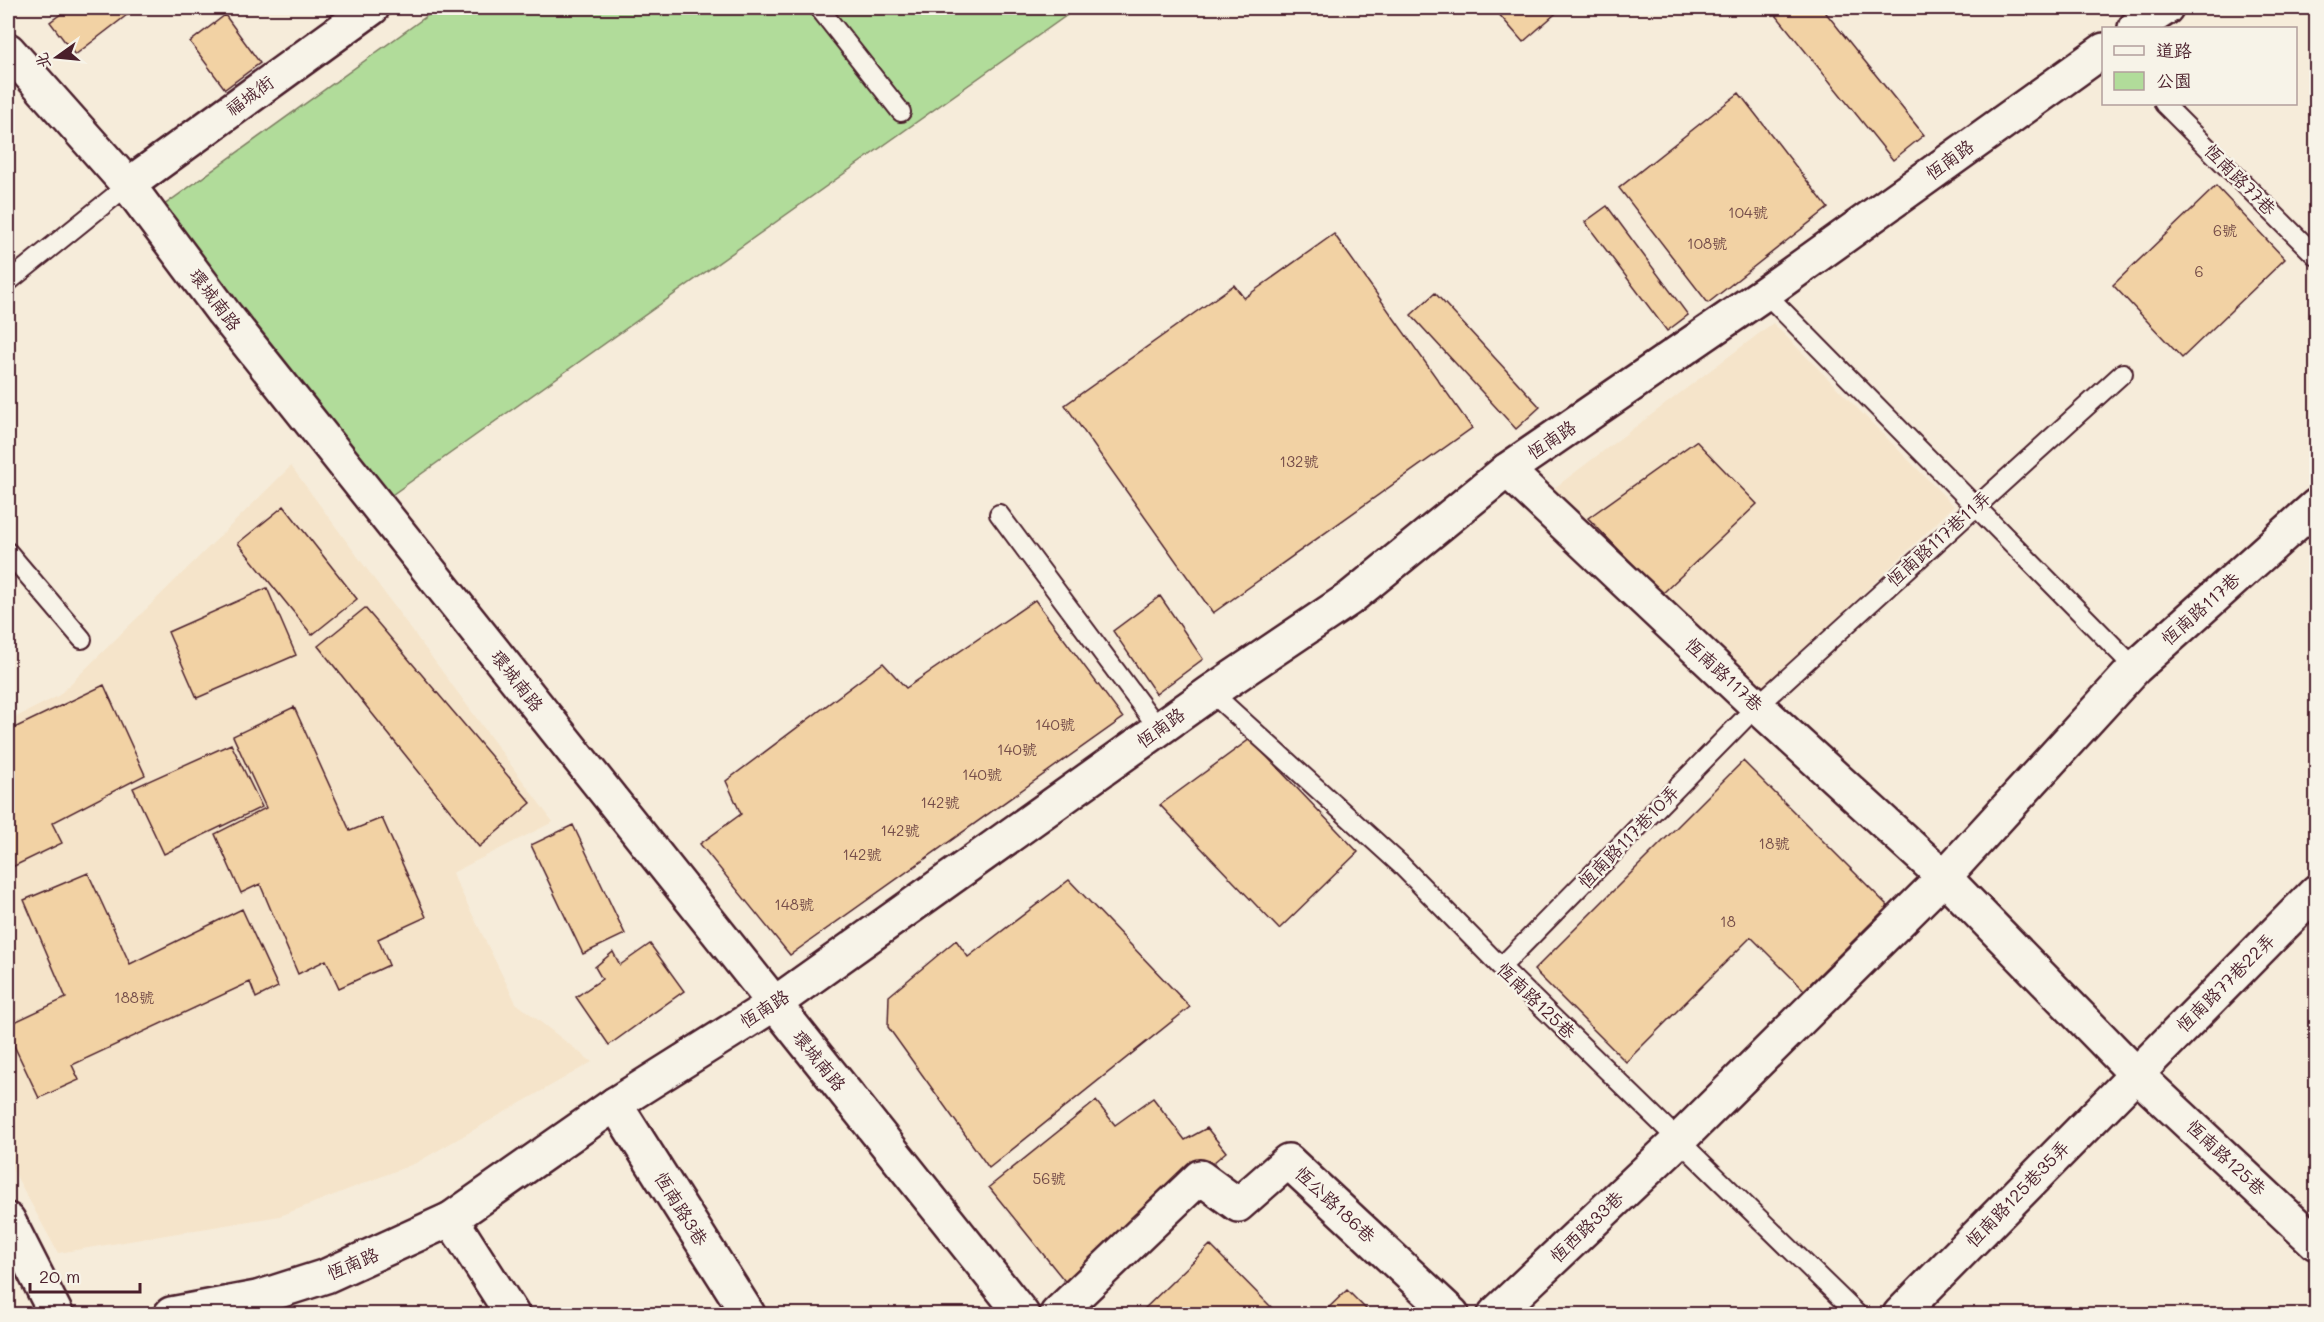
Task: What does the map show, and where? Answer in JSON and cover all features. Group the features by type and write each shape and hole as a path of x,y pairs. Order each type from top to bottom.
{"street":[{"name":"福城街","path":"128,185 372,8"},
{"path":"2137,27 2166,8"},
{"name":"環城南路","path":"8,50 128,185 223,312 1022,1314"},
{"name":"恆南路","path":"171,1314 262,1306 451,1219 615,1104 774,1004 1211,692 1349,599 1507,470 1765,293 2102,51"},
{"name":"恆南路117巷","path":"1507,470 1757,706 1944,877 2136,1074"},
{"name":"恆南路117巷","path":"1679,1140 1944,877 2135,668 2316,506"},
{"name":"恆南路77巷22弄","path":"2136,1074 2316,892"},
{"name":"恆南路125巷","path":"2136,1074 2316,1243"},
{"name":"恆南路125巷35弄","path":"1900,1314 2136,1074"},
{"name":"恆南路3巷","path":"615,1104 748,1314"},
{"name":"恆西路33巷","path":"1495,1314 1679,1140"},
{"name":"恆公路186巷","path":"1057,1314 1200,1178 1238,1205 1288,1161 1452,1314"},
{"path":"451,1219 512,1314"},
{"path":"8,1220 56,1314"}],"lane":[{"path":"819,8 901,112"},
{"name":"恆南路77巷","path":"2165,105 2316,256"},
{"path":"8,282 128,185"},
{"path":"1765,293 2135,668"},
{"name":"恆南路117巷11弄","path":"1757,706 2122,373"},
{"path":"999,514 1159,729"},
{"path":"8,552 82,639"},
{"name":"恆南路125巷","path":"1211,692 1400,864 1501,967 1857,1314"},
{"name":"恆南路117巷10弄","path":"1501,967 1757,706"}],"shaded area":[{"path":"1773,323 1954,506 1748,704 1553,489"},
{"path":"291,466 553,822 452,873 516,1003 592,1062 416,1163 280,1216 58,1253 8,1161 8,721 58,696"}],"green space":[{"path":"438,8 1077,8 379,504 156,211"}],"building":[{"path":"69,8 136,8 75,55 50,22"},
{"path":"1504,8 1562,8 1523,42 1498,13"},
{"path":"1786,8 1822,8 1924,135 1893,160 1776,15"},
{"path":"225,15 260,63 225,89 190,42"},
{"path":"1739,93 1828,208 1708,303 1619,188"},
{"path":"2216,186 2285,259 2182,358 2113,285"},
{"path":"1607,206 1688,315 1667,331 1585,222"},
{"path":"1334,234 1472,428 1213,613 1065,405 1234,285 1244,298"},
{"path":"1435,293 1540,407 1516,429 1411,315"},
{"path":"1696,441 1757,504 1662,594 1588,518"},
{"path":"284,506 357,599 312,635 238,543"},
{"path":"267,588 296,655 197,698 168,632"},
{"path":"1160,596 1203,659 1156,694 1113,631"},
{"path":"1035,600 1123,718 790,955 700,844 741,814 726,781 883,663 906,688"},
{"path":"365,608 531,803 479,847 318,646"},
{"path":"104,685 145,775 52,823 62,843 8,869 8,731"},
{"path":"294,707 350,831 382,818 426,917 378,939 389,965 339,988 326,960 298,974 260,884 241,893 215,834 266,808 233,736"},
{"path":"1250,739 1358,852 1279,929 1160,805"},
{"path":"231,744 262,807 164,854 133,788"},
{"path":"1743,761 1888,906 1804,990 1751,937 1626,1062 1534,970"},
{"path":"573,825 625,934 583,954 531,845"},
{"path":"88,873 130,964 242,909 278,987 256,998 250,982 72,1065 79,1080 39,1098 8,1033 8,1025 66,998 24,900"},
{"path":"1069,880 1190,1007 989,1168 888,1027 889,996 956,940 968,957"},
{"path":"650,944 684,991 609,1045 576,997 602,979 595,967 613,952 620,965"},
{"path":"1153,1098 1185,1140 1207,1128 1226,1152 1068,1285 989,1187 1096,1101 1115,1125"},
{"path":"1210,1245 1278,1314 1139,1314"},
{"path":"1347,1290 1371,1314 1322,1314"}]}
